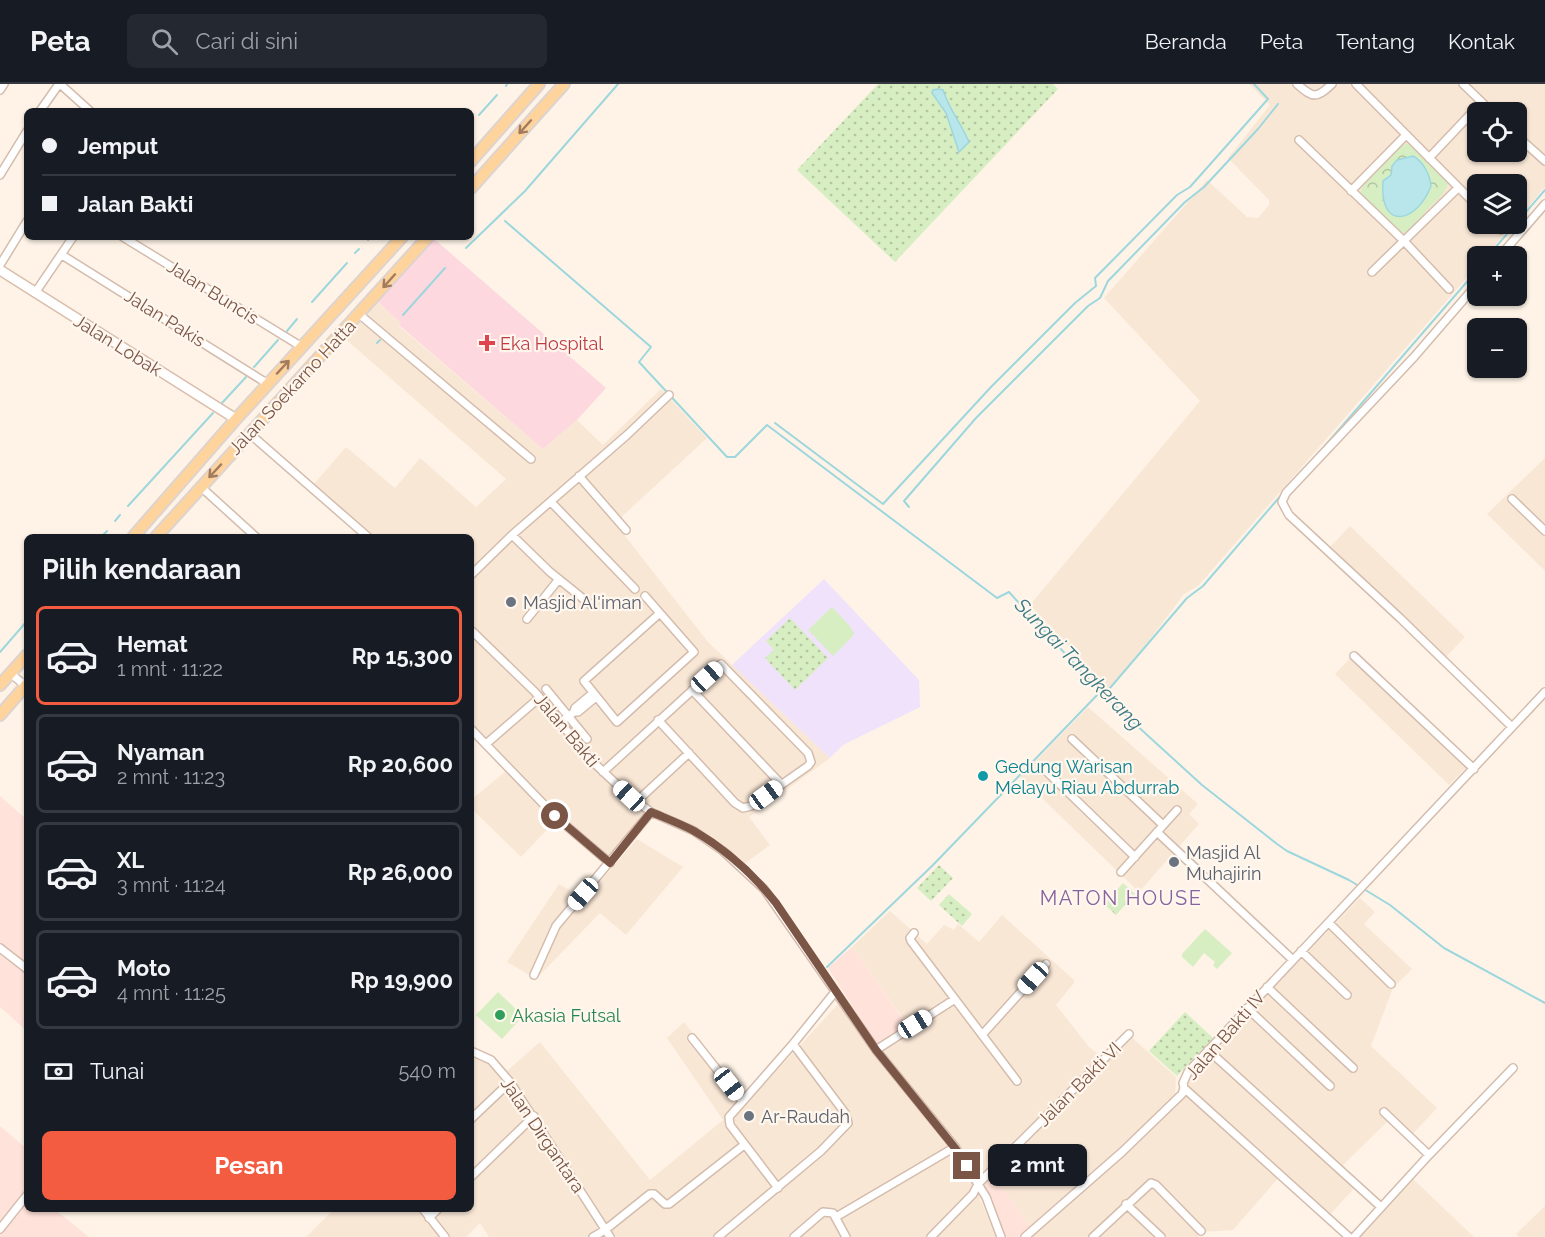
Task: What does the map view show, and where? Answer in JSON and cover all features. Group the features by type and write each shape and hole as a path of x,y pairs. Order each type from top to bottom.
{"main road":[{"path":"474,158 539,84"},
{"path":"474,185 564,84"},
{"path":"525,100 539,112"},
{"name":"Jalan Soekarno Hatta","path":"136,534 236,419 399,240"},
{"name":"Jalan Soekarno Hatta","path":"159,534 425,240"},
{"name":"Jalan Lobak","path":"0,270 236,419"},
{"path":"0,685 24,658"},
{"path":"0,715 24,688"}],"street":[{"path":"0,90 4,84"},
{"path":"42,108 60,84 87,108"},
{"path":"1297,84 1315,96 1323,93 1332,84"},
{"path":"1356,84 1467,197"},
{"path":"1463,84 1480,102"},
{"path":"1430,158 1467,118"},
{"path":"1351,191 1407,135"},
{"path":"0,175 24,136"},
{"path":"1299,140 1404,241 1449,289"},
{"path":"1527,145 1545,161"},
{"path":"1372,272 1458,188"},
{"path":"1509,246 1545,204"},
{"path":"0,265 24,226"},
{"path":"35,293 71,240"},
{"name":"Jalan Buncis","path":"128,240 302,347"},
{"name":"Jalan Pakis","path":"62,255 268,384"},
{"path":"1467,296 1414,357 1286,493 1282,502 1289,515 1401,618 1512,727"},
{"path":"359,314 531,459"},
{"path":"474,572 512,535 642,422 669,394"},
{"path":"250,434 365,534"},
{"path":"579,476 626,530"},
{"path":"201,487 253,534"},
{"path":"1512,499 1545,531"},
{"path":"551,502 635,589"},
{"path":"512,535 591,605"},
{"path":"527,619 559,579"},
{"path":"645,596 660,613 694,652 617,722 584,681 660,613"},
{"name":"Jalan Bakti","path":"474,633 539,698 603,772 636,802 651,812 694,831 740,865 764,889 876,1050 955,1148 986,1197 1001,1237"},
{"path":"1354,656 1474,769 1545,692"},
{"path":"603,772 658,720 722,664 811,758 808,766 751,806 742,808 658,720"},
{"path":"10,673 24,684"},
{"path":"546,689 571,714 587,739"},
{"path":"692,690 781,784"},
{"path":"561,722 575,708 595,695"},
{"path":"486,744 539,698"},
{"path":"474,732 555,816 610,863"},
{"path":"1072,739 1163,825"},
{"path":"636,802 689,753"},
{"path":"1044,769 1135,857"},
{"name":"Jalan Bakti IV","path":"1025,1237 1122,1152 1182,1094 1185,1075 1474,769"},
{"path":"1121,872 1177,810"},
{"path":"534,975 555,926 651,812"},
{"path":"1157,832 1293,960"},
{"path":"1329,923 1392,984"},
{"path":"914,933 910,938 911,941 1017,1081"},
{"path":"0,948 24,967"},
{"path":"1301,951 1347,995"},
{"path":"982,1035 1046,963"},
{"path":"1267,987 1353,1068"},
{"path":"778,1188 730,1125 729,1114 793,1044 835,992"},
{"path":"876,1050 955,999"},
{"path":"1247,1008 1330,1086"},
{"name":"Jalan Bakti VI","path":"931,1237 973,1194 978,1184 1129,1034"},
{"path":"692,1038 742,1101"},
{"path":"718,1237 821,1151 846,1126 848,1121 845,1113 793,1044"},
{"path":"1208,1050 1381,1207"},
{"name":"Jalan Dirgantara","path":"474,1052 491,1060 510,1082 610,1237"},
{"path":"1354,1237 1513,1068"},
{"path":"474,1116 510,1082"},
{"path":"1184,1088 1349,1237"},
{"path":"1384,1112 1429,1155"},
{"path":"474,1174 534,1116"},
{"path":"592,1237 605,1230 648,1195 654,1194 664,1204 669,1204 744,1145"},
{"path":"836,1217 955,1148"},
{"path":"1093,1237 1126,1204 1152,1183 1201,1231"},
{"path":"0,1228 24,1199"},
{"path":"1126,1204 1161,1237"},
{"path":"795,1237 823,1212 831,1211 846,1237"},
{"path":"425,1212 445,1237"},
{"path":"429,1218 435,1212"}],"shaded area":[{"path":"1249,84 1545,84 1545,187 1527,208 1527,174 1467,174 1467,234 1505,234 1494,246 1467,246 1467,277 1198,586 1184,594 1108,689 1030,605 1200,401 1104,298 1207,180 1247,217 1258,218 1269,205 1269,200 1228,158 1270,105"},
{"name":"Eka Hospital","path":"431,240 435,240 606,388 577,420 543,449 399,325 401,323 376,300"},
{"path":"376,300 401,323 399,326 543,449 577,420 603,445 661,389 707,438 615,523 708,642 830,758 749,817 770,845 744,864 705,833 636,798 606,772 535,686 474,629 474,534 369,534 313,485 346,447 395,488 420,458 476,507 506,479 342,336"},
{"path":"1545,458 1545,571 1487,514"},
{"path":"1350,526 1465,637 1445,658 1330,547"},
{"path":"824,579 919,680 920,707 843,745 830,758 732,665"},
{"path":"474,638 532,695 613,788 649,815 607,857 559,817 521,857 474,811 474,798 511,767 474,729"},
{"path":"1354,654 1469,765 1449,785 1335,674"},
{"path":"1088,707 1198,804 1189,814 1199,824 1139,892 1020,777"},
{"path":"0,796 24,817 24,1028 0,1007"},
{"path":"637,839 683,867 626,935 600,913 536,979 507,962 559,884 585,899"},
{"path":"1360,898 1375,912 1364,924 1412,969 1393,988 1371,1046 1437,1108 1409,1138 1389,1120 1340,1168 1358,1184 1326,1219 1280,1176 1233,1230 1203,1232 1198,1237 1028,1237 1077,1196 1185,1093 1189,1075"},
{"path":"890,911 927,944 944,925 954,930 958,924 979,942 1002,915 1074,980 1056,1005 1089,1047 1101,1056 980,1177 956,1142 877,1045 907,1024 852,947"},
{"path":"852,947 907,1025 877,1045 828,968"},
{"path":"838,1004 890,1073 955,1151 973,1182 996,1237 489,1237 480,1223 466,1237 306,1237 331,1212 474,1212 474,1055 490,1061 501,1076 540,1042 650,1180 723,1120 667,1038 684,1022 747,1103"},
{"path":"1130,1036 1176,1077 1175,1098 1031,1228 993,1175"},
{"path":"0,1126 24,1146 24,1212 58,1212 89,1237 0,1237"},
{"path":"993,1175 1031,1228 1019,1237 1005,1237 982,1185"},
{"path":"1412,1178 1474,1237 1357,1237"},
{"path":"1545,1206 1545,1237 1519,1237 1516,1234"}],"green space":[{"path":"878,84 1053,84 1058,89 895,262 797,170"},
{"path":"1408,143 1448,183 1440,197 1412,230 1406,233 1395,228 1382,216 1364,196 1361,189 1389,157"},
{"path":"832,607 854,633 833,656 808,630"},
{"path":"790,618 828,658 795,690 765,658 774,650 766,641"},
{"path":"939,865 953,878 931,901 917,888"},
{"path":"1123,883 1135,894 1116,915 1104,904"},
{"path":"949,894 972,914 962,926 939,905"},
{"path":"1205,929 1232,953 1217,969 1213,965 1215,962 1204,953 1193,967 1182,957 1182,954"},
{"name":"Akasia Futsal","path":"498,992 523,1016 502,1039 476,1015"},
{"path":"1185,1012 1213,1038 1177,1076 1149,1051"}],"water":[{"path":"933,90 943,90 969,142 959,152 946,113 932,93"},
{"path":"1413,156 1425,169 1431,186 1417,208 1409,214 1393,215 1387,208 1383,197 1383,181 1391,175 1392,166 1397,160"}],"waterway":[{"path":"466,248 525,191 618,84"},
{"path":"775,423 883,504 991,387 1075,303 1096,286 1095,278 1177,195 1190,187 1268,99 1254,84"},
{"path":"479,115 497,95"},
{"path":"909,507 904,501 976,418 1088,306 1100,298 1108,281 1185,202 1204,187 1278,104"},
{"path":"1497,246 1545,190"},
{"name":"Sungai Tangkerang","path":"505,221 651,347 639,362 727,457 735,457 767,425 997,598 1009,592 1100,692 1202,785 1277,844 1349,880 1390,905 1444,948 1545,1003"},
{"path":"355,253 359,249"},
{"path":"312,302 347,263"},
{"path":"403,315 445,268"},
{"path":"1311,462 1467,282"},
{"path":"287,331 297,319"},
{"path":"254,367 278,340"},
{"path":"377,343 380,340"},
{"path":"222,403 246,377"},
{"path":"128,506 213,413"},
{"path":"1104,695 1187,598 1203,586 1283,493"},
{"path":"115,521 120,515"},
{"path":"104,534 107,531"},
{"path":"0,652 24,624"},
{"path":"827,967 933,865 1100,692"}],"place":[{"name":"Eka Hospital","path":"487,343"},
{"name":"Masjid Al'iman","path":"511,602"},
{"name":"Gedung Warisan Melayu Riau Abdurrab","path":"983,776"},
{"name":"Masjid Al Muhajirin","path":"1174,862"},
{"name":"Akasia Futsal","path":"500,1015"},
{"name":"Ar-Raudah","path":"749,1116"}],"district":[{"name":"MATON HOUSE","path":"1121,898"}],"route":[{"path":"555,816 610,863 651,812 694,831 740,865 776,903 876,1050 967,1166"}]}
